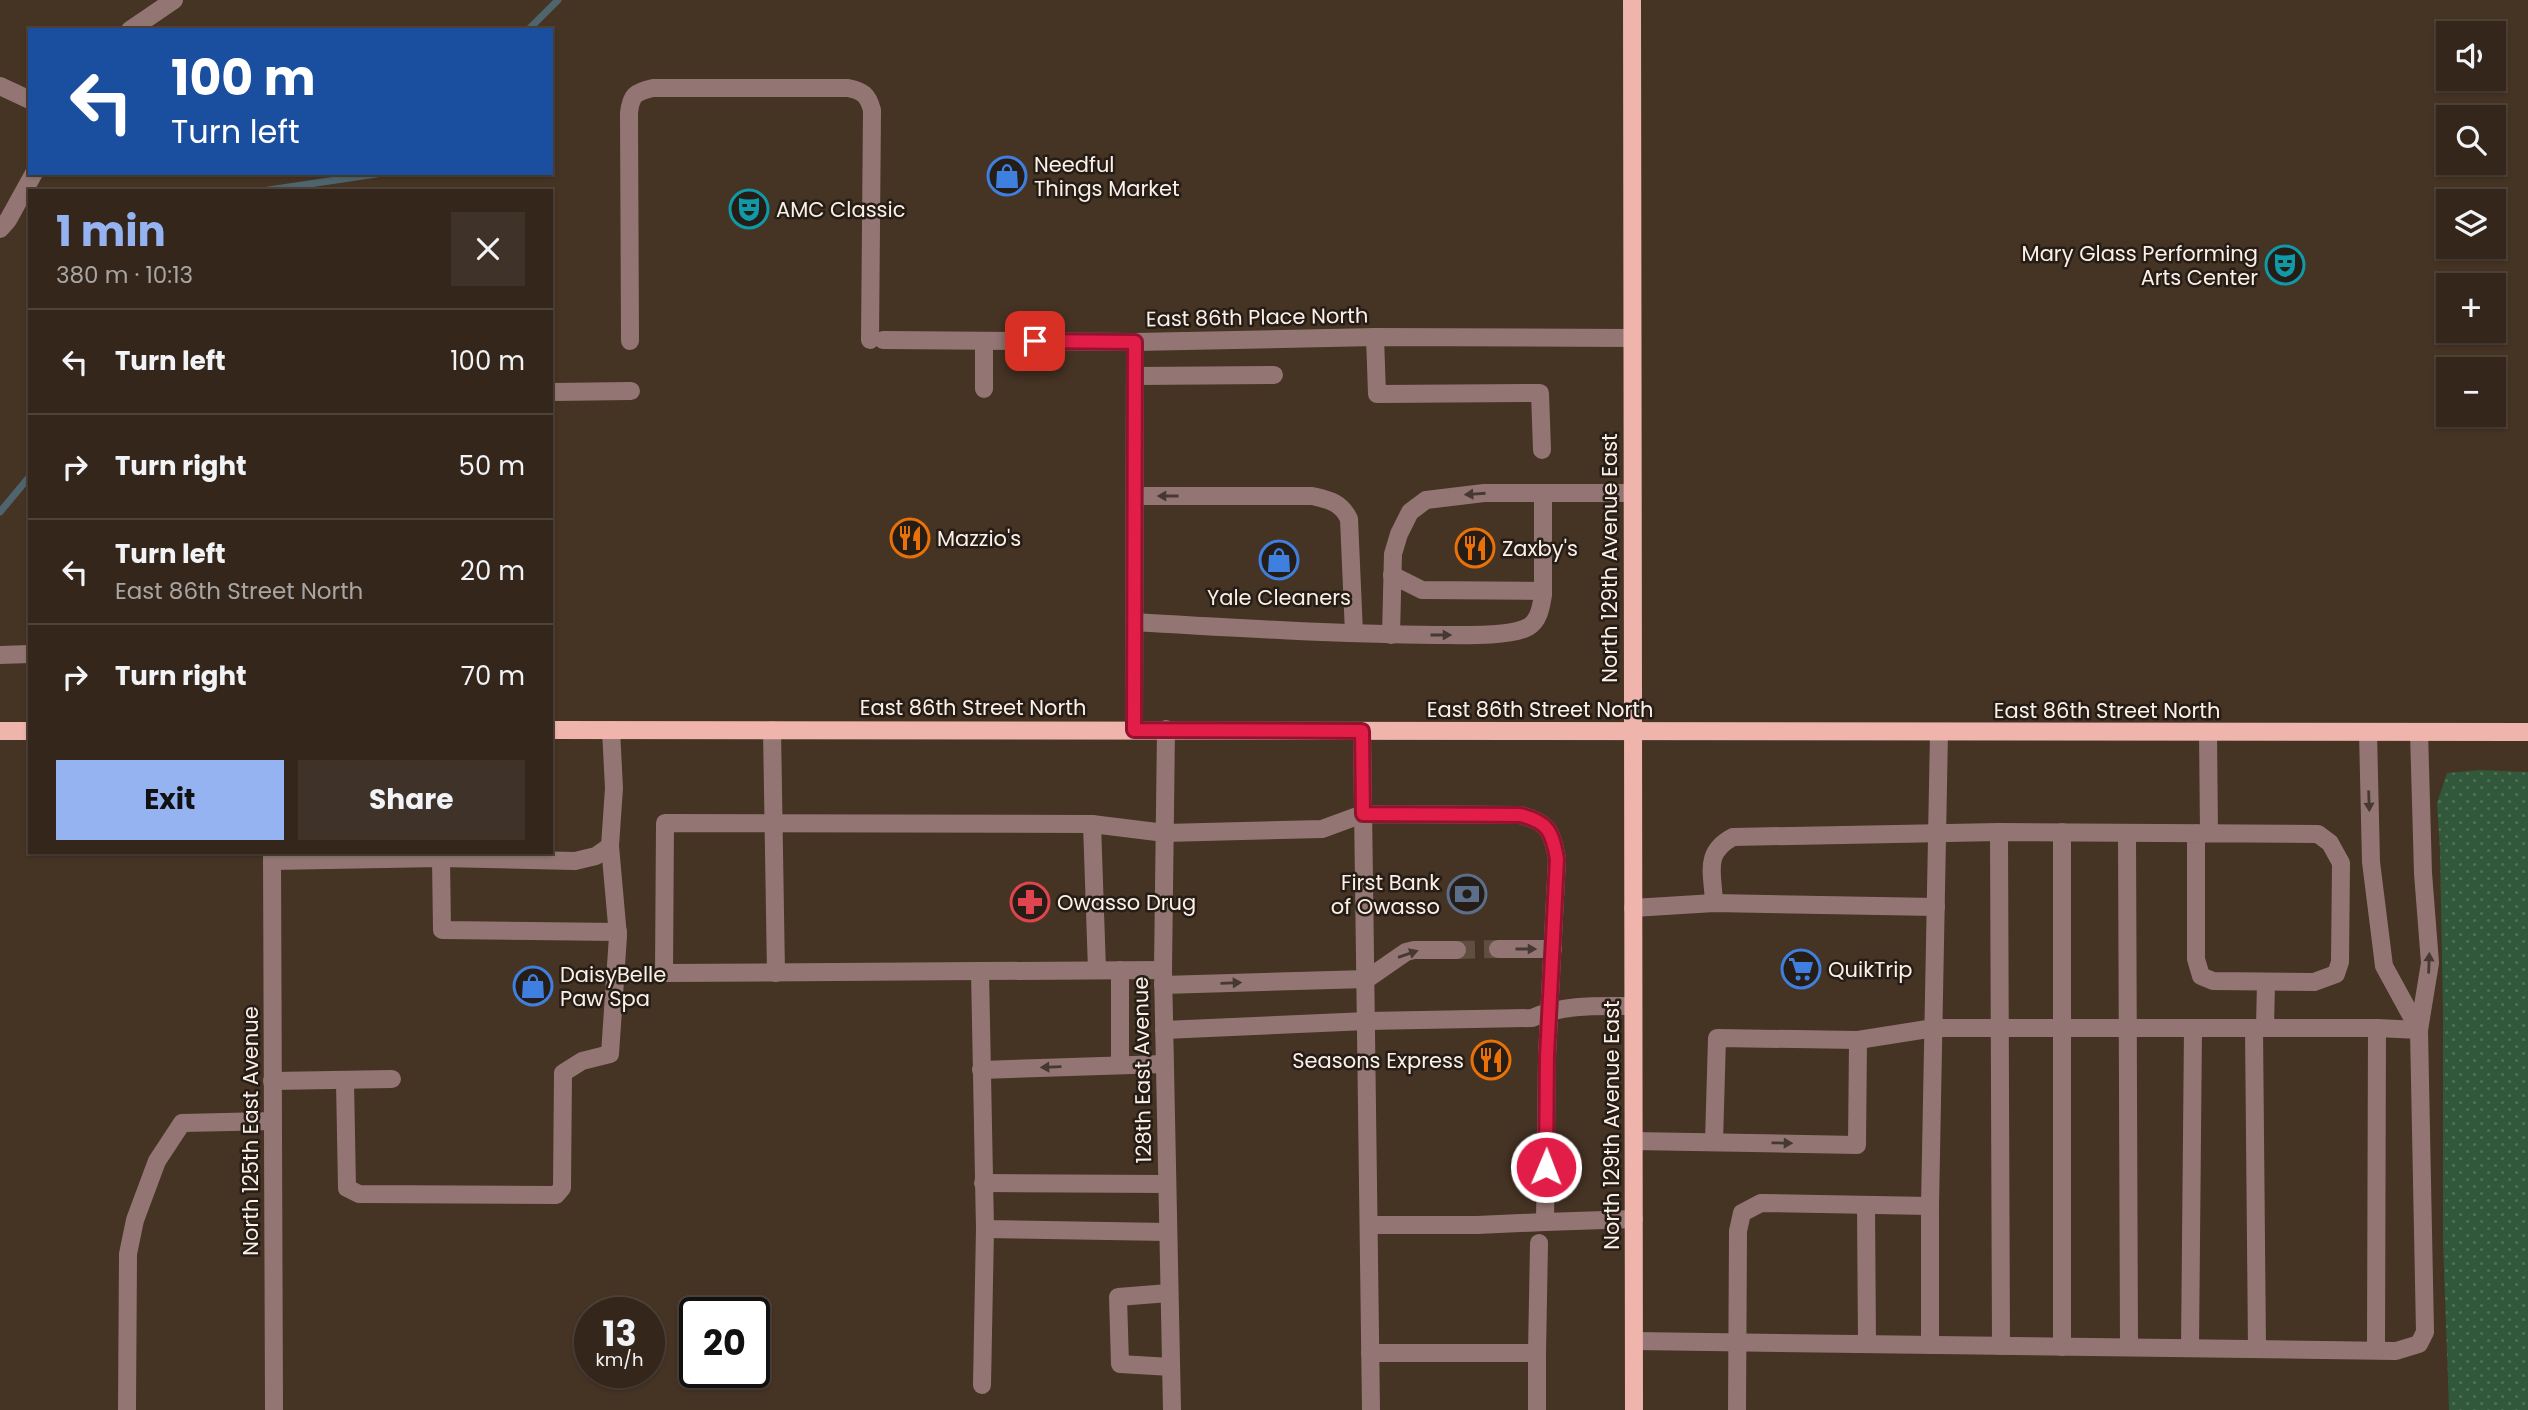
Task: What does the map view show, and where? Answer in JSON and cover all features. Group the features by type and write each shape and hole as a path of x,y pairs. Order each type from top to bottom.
{"main road":[{"name":"North 129th Avenue East","path":"1632,0 1634,1410"},
{"name":"East 86th Street North","path":"553,730 2528,733"},
{"path":"0,731 28,731"}],"street":[{"path":"133,28 174,0"},
{"path":"0,86 28,99"},
{"name":"East 86th Place North","path":"630,341 631,99 637,92 653,88 820,88 859,90 868,97 872,110 877,340 1135,342 1375,337 1632,338"},
{"path":"0,229 8,220 33,175"},
{"path":"1375,337 1377,394 1540,393 1542,450"},
{"path":"984,341 984,388"},
{"path":"1134,730 1135,342"},
{"path":"1135,376 1274,375"},
{"path":"553,391 631,391"},
{"path":"1382,635 1393,554 1399,534 1410,512 1426,500 1484,493 1632,493"},
{"path":"1135,622 1382,635 1516,632 1529,627 1540,609 1543,591 1543,494"},
{"path":"1135,496 1312,496 1330,500 1344,509 1349,519 1354,633"},
{"path":"1392,575 1422,590 1543,591"},
{"path":"0,654 28,654"},
{"name":"128th East Avenue","path":"1166,729 1163,978 1172,1410"},
{"path":"345,1081 347,1188 359,1194 556,1195 562,1188 563,1073 582,1061 610,1054 618,932 610,846 614,788 611,730"},
{"path":"772,730 776,973"},
{"path":"1362,731 1371,1410"},
{"path":"1930,1345 1930,1206 1940,733"},
{"path":"1714,903 1712,855 1719,844 1733,837 1999,832 2127,832 2202,833 2318,834 2330,842 2341,863 2340,962 2336,974 2314,982 2213,981 2201,976 2196,959 2202,833 2208,733"},
{"path":"2368,733 2371,862 2384,966 2418,1030"},
{"path":"1634,1341 2396,1351 2419,1344 2426,1332 2418,1030 2430,963 2423,873 2419,733"},
{"path":"1457,950 1406,952 1367,979 1163,978 1119,970 664,973 665,822 1092,824 1165,832 1322,829 1363,814 1520,815 1538,819 1548,828 1557,859 1547,1056 1545,1222"},
{"path":"1092,824 1097,970"},
{"path":"1999,832 2001,1346"},
{"path":"2062,832 2063,1347"},
{"path":"2127,832 2129,1347"},
{"path":"272,857 575,861 596,856 610,846"},
{"name":"North 125th East Avenue","path":"272,857 274,1410"},
{"path":"441,858 442,930 618,932"},
{"path":"1633,908 1714,903 1936,907"},
{"path":"1498,950 1553,950"},
{"path":"1119,970 1119,1065"},
{"path":"980,971 985,1229 982,1385"},
{"path":"2257,1349 2260,1028 2266,982"},
{"path":"1164,1030 1367,1021 1532,1018 1550,1010 1633,1006"},
{"path":"1714,1142 1717,1038 1858,1040 1934,1028 2418,1030"},
{"path":"2190,1348 2193,1028"},
{"path":"2376,1350 2377,1028"},
{"path":"1634,1141 1857,1144 1858,1040"},
{"path":"981,1070 1164,1064"},
{"path":"272,1081 392,1079"},
{"path":"127,1410 128,1254 135,1220 157,1161 182,1123 273,1121"},
{"path":"983,1183 1167,1184"},
{"path":"1737,1410 1738,1231 1742,1213 1761,1203 1930,1206"},
{"path":"1866,1205 1867,1344"},
{"path":"1369,1225 1476,1225 1634,1219"},
{"path":"985,1229 1168,1232"},
{"path":"1537,1410 1538,1243"},
{"path":"1169,1293 1118,1297 1120,1364 1171,1367"},
{"path":"1370,1353 1537,1353"}],"green space":[{"path":"2480,770 2528,772 2528,1410 2449,1410 2443,1242 2443,1013 2437,803 2447,773"}],"waterway":[{"path":"530,28 558,0"},
{"path":"275,189 370,175"},
{"path":"0,512 28,478"}],"tunnel":[{"path":"1457,950 1498,949"}],"place":[{"name":"Needful Things Market","path":"1007,176"},
{"name":"AMC Classic","path":"749,209"},
{"name":"Mary Glass Performing Arts Center","path":"2285,265"},
{"name":"Mazzio's","path":"910,538"},
{"name":"Zaxby's","path":"1475,548"},
{"name":"Yale Cleaners","path":"1279,560"},
{"name":"First Bank of Owasso","path":"1467,894"},
{"name":"Owasso Drug","path":"1030,902"},
{"name":"QuikTrip","path":"1801,969"},
{"name":"DaisyBelle Paw Spa","path":"533,986"},
{"name":"Seasons Express","path":"1491,1060"}],"route":[{"path":"1035,341 1135,342 1134,730 1362,731 1363,814 1520,815 1538,819 1548,828 1557,859 1547,1056 1546,1167"}]}
